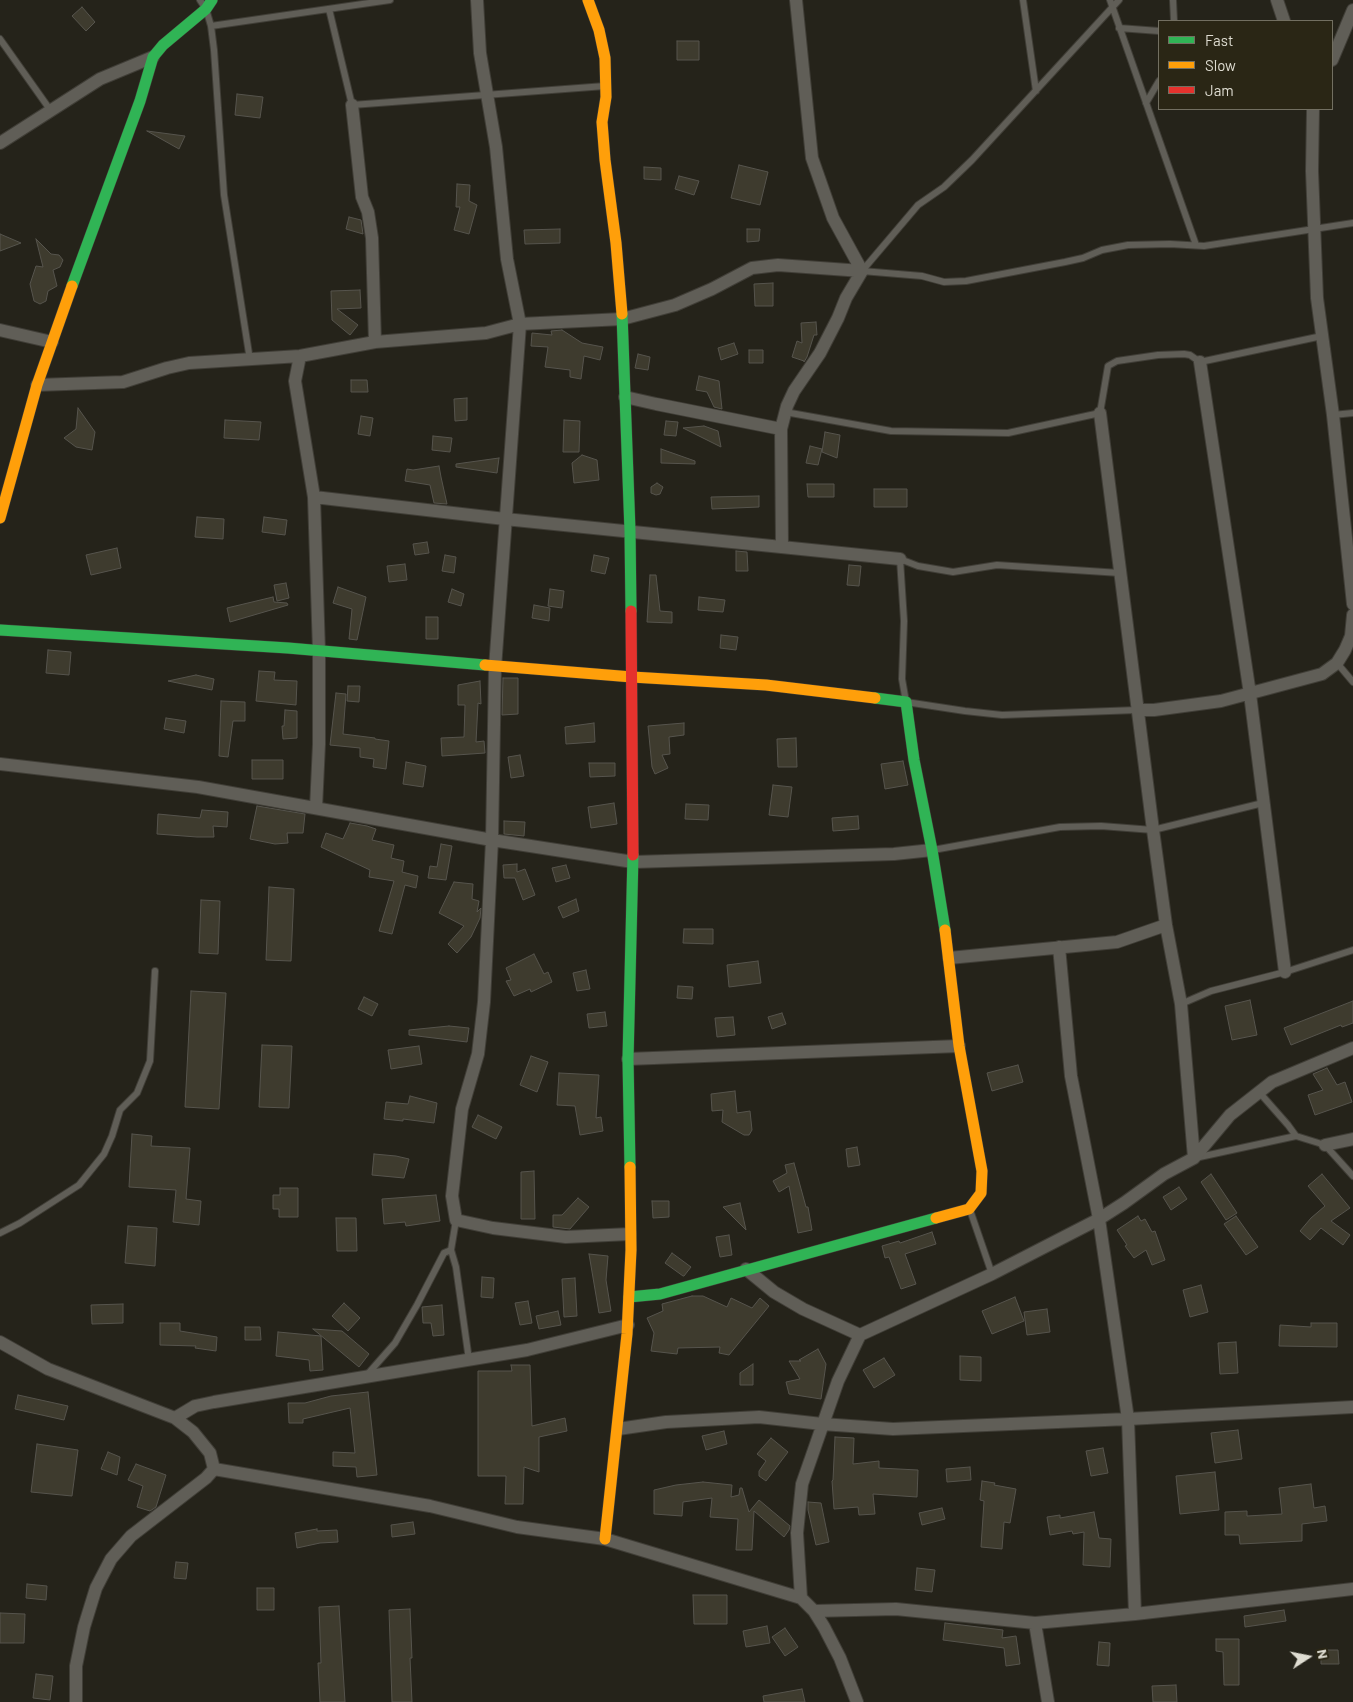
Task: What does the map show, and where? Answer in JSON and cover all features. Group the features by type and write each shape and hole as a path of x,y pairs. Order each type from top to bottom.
{"street":[{"path":"478,0 480,53 500,173 506,259 520,324 495,666 492,840 484,1002 478,1054 462,1109 452,1196 456,1220 493,1228 566,1237 630,1234"},
{"path":"588,0 599,30 605,58 606,97 602,122 616,243 622,319 630,531 632,678 633,862 628,1059 629,1297 618,1429 605,1539"},
{"path":"796,0 812,158 833,218 862,271"},
{"path":"1277,0 1284,20"},
{"path":"0,143 100,79 153,57 206,3"},
{"path":"1333,58 1353,10"},
{"path":"0,518 37,385 140,101 153,57"},
{"path":"352,105 362,197 368,212 372,238 375,342"},
{"path":"1313,110 1312,171 1317,298 1334,415 1353,604"},
{"path":"37,385 123,382 189,363 300,356 375,342 486,333 520,324 622,319 675,305 752,268 778,265 862,271"},
{"path":"782,547 781,429 785,412 794,391 812,367 838,318 846,298 862,271"},
{"path":"0,330 52,342"},
{"path":"300,356 295,381 314,497 319,651 319,744 316,808"},
{"path":"1200,362 1250,694 1285,972"},
{"path":"626,396 656,404 781,429"},
{"path":"1100,413 1166,925 1181,1004 1194,1158"},
{"path":"314,497 506,519 900,559"},
{"path":"1137,710 1154,710 1221,701 1322,674 1337,664 1351,636 1353,615"},
{"path":"0,630 319,651 632,678 766,685 906,702 914,760 932,850 949,958 959,1046 982,1171 981,1193 969,1209 660,1294 629,1297"},
{"path":"0,764 198,786 492,840 633,862 894,854 932,850"},
{"path":"949,958 1116,942 1166,925"},
{"path":"1059,947 1070,1076 1099,1219 1128,1419 1135,1614"},
{"path":"628,1059 959,1046"},
{"path":"801,1598 797,1533 802,1484 838,1381 860,1335 992,1274 1099,1219 1164,1174 1194,1158 1230,1115 1272,1082 1353,1048"},
{"path":"1325,1145 1353,1139"},
{"path":"746,1270 774,1292 803,1309 860,1335"},
{"path":"175,1418 195,1406 214,1402 527,1350 628,1325"},
{"path":"0,1342 48,1369 175,1418 192,1432 210,1453 214,1469"},
{"path":"618,1429 666,1422 759,1417 894,1429 1353,1407"},
{"path":"214,1469 430,1506 517,1527 605,1539 801,1598 824,1627 840,1658 857,1702"},
{"path":"76,1702 76,1666 84,1627 96,1588 111,1559 131,1536 206,1478 214,1469"},
{"path":"814,1612 896,1609 1035,1623 1353,1590"},
{"path":"1035,1623 1048,1702"}],"lane":[{"path":"211,26 390,0"},
{"path":"1023,0 1036,91"},
{"path":"1110,0 1196,245"},
{"path":"862,271 918,205 944,187 972,160 1119,0"},
{"path":"1173,0 1174,20"},
{"path":"206,3 211,26 224,195 250,360"},
{"path":"329,9 352,105 606,86"},
{"path":"1119,28 1158,31"},
{"path":"0,39 51,111"},
{"path":"1146,103 1158,83"},
{"path":"862,271 922,276 944,282 966,281 1065,262 1083,258 1102,250 1128,245 1204,246 1353,223"},
{"path":"785,412 891,431 1008,433 1100,413 1108,366 1117,361 1158,355 1184,354 1190,355 1200,362 1322,336"},
{"path":"1334,415 1353,413"},
{"path":"1120,573 997,565 953,572 918,566 900,559 904,621 902,679 906,702 1002,716 1137,710"},
{"path":"1337,664 1353,682"},
{"path":"932,850 1060,827 1102,826 1153,830 1263,803"},
{"path":"1181,1004 1211,991 1285,972 1353,950"},
{"path":"0,1233 20,1223 79,1185 104,1154 120,1110 137,1093 150,1061 155,971"},
{"path":"1259,1092 1296,1136"},
{"path":"1194,1158 1296,1136 1325,1145 1353,1176"},
{"path":"969,1209 992,1274"},
{"path":"456,1220 451,1250 456,1267 470,1360"},
{"path":"365,1377 394,1343 417,1306 444,1253 451,1250"}],"building":[{"path":"82,7 95,22 86,31 72,16"},
{"path":"677,41 699,41 699,60 677,60"},
{"path":"237,94 263,97 260,118 235,115"},
{"path":"147,131 185,136 179,149"},
{"path":"739,165 768,172 760,205 731,198"},
{"path":"644,167 661,168 661,180 644,179"},
{"path":"679,176 699,181 694,195 675,189"},
{"path":"457,184 470,185 469,201 477,205 469,234 454,230 460,207 456,207"},
{"path":"349,217 361,220 363,234 346,229"},
{"path":"560,229 560,243 525,244 524,230"},
{"path":"747,229 760,229 759,241 747,242"},
{"path":"0,234 21,243 0,251"},
{"path":"36,239 51,254 59,255 63,260 60,267 53,270 57,286 48,291 46,301 40,304 34,301 30,284 36,266 43,267"},
{"path":"773,283 773,306 755,306 754,284"},
{"path":"360,290 361,308 337,309 358,325 350,335 332,320 331,291"},
{"path":"816,322 817,335 814,335 804,362 792,357 797,341 802,343 801,323"},
{"path":"562,330 582,343 603,347 600,360 584,356 581,379 570,377 570,370 545,367 548,347 531,346 532,333 552,335 551,331"},
{"path":"734,343 738,354 721,360 718,348"},
{"path":"749,350 763,350 763,363 749,363"},
{"path":"638,354 650,357 648,370 635,368"},
{"path":"699,376 719,381 722,409 714,407 707,392 696,390"},
{"path":"351,380 367,380 368,392 351,392"},
{"path":"467,398 467,420 455,421 454,399"},
{"path":"78,408 95,432 92,450 76,447 64,438 76,429"},
{"path":"361,416 373,418 370,436 358,434"},
{"path":"225,420 261,422 259,440 224,438"},
{"path":"564,420 580,421 579,452 563,452"},
{"path":"666,421 678,422 676,436 664,435"},
{"path":"704,426 718,431 721,447 683,428"},
{"path":"825,432 840,435 837,458 822,452"},
{"path":"433,436 452,438 450,452 432,450"},
{"path":"810,446 822,449 818,465 806,463"},
{"path":"661,449 695,461 695,464 661,463"},
{"path":"582,455 597,460 599,480 574,483 572,463"},
{"path":"499,458 497,473 456,467 456,464"},
{"path":"439,466 447,504 434,503 430,485 405,481 407,469 413,470"},
{"path":"657,483 663,487 660,494 656,495 651,493 651,487"},
{"path":"807,484 834,484 834,497 808,497"},
{"path":"874,489 907,489 907,507 874,507"},
{"path":"759,496 759,507 712,509 711,497"},
{"path":"197,517 224,519 223,539 195,537"},
{"path":"264,517 287,520 285,535 262,532"},
{"path":"427,542 429,553 415,555 413,544"},
{"path":"117,548 121,568 91,575 86,555"},
{"path":"736,551 747,552 748,571 736,571"},
{"path":"445,555 456,557 454,573 442,571"},
{"path":"594,555 609,558 605,574 591,571"},
{"path":"405,564 407,580 389,582 387,566"},
{"path":"849,565 861,566 859,586 847,585"},
{"path":"650,575 656,575 660,611 672,612 672,623 647,622"},
{"path":"286,583 289,598 277,601 274,585"},
{"path":"338,587 366,597 357,640 349,639 352,609 333,603"},
{"path":"452,589 464,594 461,606 448,602"},
{"path":"550,589 564,591 562,608 548,606"},
{"path":"273,597 274,602 287,603 288,605 230,622 227,608"},
{"path":"699,597 725,600 723,612 698,610"},
{"path":"534,605 550,608 549,621 532,618"},
{"path":"426,617 438,617 438,639 426,639"},
{"path":"721,635 738,637 736,650 720,648"},
{"path":"48,650 71,652 69,675 46,673"},
{"path":"259,671 275,672 274,680 297,681 296,705 256,701"},
{"path":"196,675 214,679 212,690 168,681"},
{"path":"503,678 518,678 518,714 502,715"},
{"path":"480,681 481,704 478,703 476,742 484,741 485,753 442,756 441,738 464,737 465,705 458,705 458,685"},
{"path":"348,686 360,686 359,702 347,701"},
{"path":"336,693 346,694 343,734 389,741 386,769 373,767 374,759 360,757 360,748 330,745"},
{"path":"221,701 245,702 245,721 233,721 228,757 219,756"},
{"path":"285,710 297,711 297,738 283,739 282,726 284,726"},
{"path":"166,718 186,721 184,733 164,729"},
{"path":"594,723 595,742 566,744 565,727"},
{"path":"684,723 684,735 669,737 670,754 662,755 668,768 655,774 652,767 648,726"},
{"path":"796,738 797,767 778,767 777,739"},
{"path":"520,755 524,776 511,778 508,757"},
{"path":"252,760 283,760 283,779 252,779"},
{"path":"903,761 908,785 885,789 881,764"},
{"path":"406,762 426,766 423,787 403,784"},
{"path":"589,763 615,763 615,776 590,777"},
{"path":"773,785 792,787 788,817 769,815"},
{"path":"614,803 617,824 591,828 588,807"},
{"path":"686,804 709,805 708,820 685,819"},
{"path":"257,806 305,814 303,833 287,833 288,843 275,844 250,839"},
{"path":"202,810 228,812 227,827 213,826 214,837 157,834 158,814 200,818"},
{"path":"858,816 859,829 833,831 832,818"},
{"path":"504,821 525,822 524,836 504,834"},
{"path":"350,823 376,829 372,840 394,845 391,858 404,861 402,872 418,876 416,888 405,885 392,934 379,931 394,881 369,877 370,870 321,847 326,833 343,839"},
{"path":"441,844 452,846 446,880 428,878 430,866 437,867"},
{"path":"517,864 517,872 525,869 535,895 523,900 515,878 504,878 503,865"},
{"path":"566,865 570,878 556,882 552,868"},
{"path":"454,882 473,884 472,899 479,901 477,912 481,908 480,918 471,937 457,953 448,944 464,926 439,913"},
{"path":"269,887 294,889 291,961 266,960"},
{"path":"576,899 579,911 563,918 558,907"},
{"path":"201,900 220,901 218,954 199,953"},
{"path":"684,929 713,929 713,944 683,943"},
{"path":"534,954 544,974 548,972 552,982 531,992 530,989 514,996 506,981 511,980 506,968"},
{"path":"758,961 761,983 729,987 727,965"},
{"path":"586,970 590,989 577,991 573,973"},
{"path":"678,986 693,987 692,999 677,998"},
{"path":"191,991 226,993 219,1109 185,1107"},
{"path":"364,997 378,1004 372,1016 358,1009"},
{"path":"1250,1000 1257,1035 1232,1040 1225,1006"},
{"path":"1353,1001 1353,1023 1342,1027 1341,1025 1291,1045 1284,1028"},
{"path":"605,1012 607,1026 589,1028 587,1014"},
{"path":"782,1013 786,1024 772,1029 768,1017"},
{"path":"733,1017 735,1035 717,1037 715,1018"},
{"path":"449,1026 469,1028 467,1042 409,1035 409,1030"},
{"path":"262,1045 292,1046 289,1108 259,1107"},
{"path":"419,1046 422,1064 391,1069 388,1050"},
{"path":"531,1056 548,1062 537,1092 520,1085"},
{"path":"1018,1065 1023,1082 992,1091 987,1073"},
{"path":"1327,1068 1337,1085 1345,1082 1352,1102 1315,1115 1308,1095 1323,1090 1313,1074"},
{"path":"559,1073 599,1075 596,1118 601,1117 603,1131 580,1135 575,1106 557,1105"},
{"path":"735,1091 737,1113 750,1111 752,1130 749,1135 744,1135 722,1122 723,1110 712,1111 711,1094"},
{"path":"410,1096 437,1103 434,1123 403,1119 403,1121 384,1119 386,1102 408,1104"},
{"path":"478,1115 502,1127 496,1139 472,1127"},
{"path":"132,1134 152,1136 151,1146 190,1148 186,1199 201,1201 199,1225 173,1222 176,1190 129,1187"},
{"path":"857,1147 860,1165 848,1167 846,1149"},
{"path":"374,1154 409,1159 404,1178 372,1175"},
{"path":"794,1163 806,1207 808,1207 812,1230 798,1233 789,1186 779,1192 773,1181 787,1173 785,1165"},
{"path":"534,1171 535,1219 521,1219 521,1172"},
{"path":"1211,1174 1237,1213 1226,1220 1201,1182"},
{"path":"1322,1174 1350,1208 1331,1221 1350,1235 1343,1245 1321,1228 1310,1240 1300,1231 1325,1206 1308,1186"},
{"path":"1179,1187 1187,1199 1171,1210 1163,1197"},
{"path":"280,1188 298,1188 298,1217 279,1217 279,1209 273,1209 273,1195 280,1195"},
{"path":"436,1195 440,1221 406,1226 405,1222 384,1224 382,1199"},
{"path":"578,1198 589,1207 570,1229 553,1227 553,1215 562,1215"},
{"path":"652,1201 669,1201 669,1217 653,1218"},
{"path":"740,1203 746,1230 723,1207"},
{"path":"1138,1216 1141,1221 1145,1219 1152,1232 1155,1231 1165,1260 1152,1265 1146,1250 1134,1258 1125,1246 1127,1245 1117,1230"},
{"path":"1236,1216 1258,1247 1246,1255 1224,1224"},
{"path":"336,1218 356,1218 357,1251 337,1251"},
{"path":"128,1226 157,1228 155,1266 125,1263"},
{"path":"932,1232 936,1244 905,1254 916,1284 901,1289 889,1257 885,1258 882,1246 899,1241 900,1243"},
{"path":"729,1235 732,1255 720,1257 716,1237"},
{"path":"672,1253 691,1267 684,1276 665,1263"},
{"path":"589,1254 608,1256 606,1280 611,1311 599,1313"},
{"path":"482,1277 494,1278 493,1298 481,1297"},
{"path":"575,1278 577,1316 564,1317 562,1279"},
{"path":"1201,1285 1208,1312 1190,1317 1183,1290"},
{"path":"692,1296 703,1296 727,1307 731,1298 752,1308 760,1298 769,1306 729,1355 719,1353 720,1347 678,1348 677,1354 651,1351 654,1333 647,1318 663,1311 662,1304"},
{"path":"1015,1297 1024,1321 992,1334 982,1311"},
{"path":"528,1301 532,1323 520,1325 515,1303"},
{"path":"344,1303 360,1318 348,1331 332,1316"},
{"path":"123,1304 123,1323 92,1324 91,1305"},
{"path":"442,1305 444,1335 433,1336 431,1323 423,1323 422,1307"},
{"path":"1047,1309 1050,1332 1027,1335 1024,1312"},
{"path":"558,1311 561,1325 539,1329 536,1316"},
{"path":"160,1323 180,1323 180,1331 217,1337 216,1351 195,1348 196,1346 160,1345"},
{"path":"1311,1323 1337,1323 1337,1347 1279,1346 1280,1325 1311,1327"},
{"path":"245,1327 260,1327 261,1340 245,1340"},
{"path":"313,1329 342,1331 369,1354 359,1367"},
{"path":"278,1332 321,1336 323,1370 310,1371 309,1360 276,1356"},
{"path":"1236,1342 1238,1373 1220,1374 1218,1343"},
{"path":"818,1349 826,1364 821,1399 789,1394 786,1382 800,1379 789,1361 801,1361 799,1360"},
{"path":"960,1356 981,1357 981,1381 960,1380"},
{"path":"884,1358 895,1375 874,1388 863,1370"},
{"path":"753,1364 753,1385 740,1385 740,1373"},
{"path":"511,1365 530,1365 532,1426 565,1418 567,1431 539,1437 539,1472 524,1467 523,1504 505,1504 506,1476 478,1476 478,1371 512,1371"},
{"path":"368,1392 377,1475 357,1477 356,1467 333,1466 333,1452 355,1453 350,1408 303,1419 303,1423 289,1423 288,1403 305,1403 331,1396"},
{"path":"18,1395 68,1406 64,1420 15,1409"},
{"path":"1238,1430 1242,1459 1215,1463 1211,1433"},
{"path":"724,1431 727,1444 706,1450 702,1436"},
{"path":"835,1437 854,1438 853,1464 879,1461 879,1468 918,1470 917,1497 873,1494 875,1514 859,1515 858,1507 834,1509 832,1481"},
{"path":"771,1438 788,1452 766,1481 759,1476 759,1471 766,1461 757,1454"},
{"path":"37,1444 78,1450 72,1496 31,1492"},
{"path":"1103,1448 1108,1473 1091,1476 1086,1451"},
{"path":"108,1452 120,1457 117,1475 101,1469"},
{"path":"136,1464 166,1475 156,1507 150,1511 137,1507 143,1486 128,1480"},
{"path":"970,1467 971,1480 947,1482 946,1469"},
{"path":"1215,1472 1219,1510 1180,1514 1176,1476"},
{"path":"982,1481 1016,1489 1010,1523 1004,1522 1002,1549 981,1547 984,1501 980,1500"},
{"path":"703,1482 732,1485 731,1497 739,1495 740,1488 742,1488 749,1512 759,1500 790,1526 789,1530 784,1537 754,1511 752,1550 736,1550 738,1519 710,1517 712,1498 683,1502 682,1516 654,1514 654,1490"},
{"path":"1311,1484 1314,1508 1325,1506 1327,1521 1302,1524 1302,1541 1240,1544 1239,1535 1225,1535 1225,1512 1247,1511 1247,1516 1282,1514 1279,1488"},
{"path":"808,1502 821,1503 829,1542 816,1545"},
{"path":"942,1508 945,1519 922,1525 919,1513"},
{"path":"1094,1512 1099,1538 1111,1539 1110,1567 1083,1565 1084,1532 1073,1534 1072,1531 1050,1535 1047,1517 1060,1515 1060,1518"},
{"path":"413,1522 415,1534 392,1537 391,1525"},
{"path":"317,1529 317,1531 337,1530 338,1542 320,1543 297,1548 295,1533"},
{"path":"176,1562 188,1563 186,1579 174,1578"},
{"path":"917,1568 935,1570 932,1592 915,1590"},
{"path":"27,1584 47,1586 46,1600 26,1598"},
{"path":"257,1588 274,1588 274,1610 257,1610"},
{"path":"693,1595 727,1595 727,1624 694,1624"},
{"path":"339,1606 345,1702 320,1702 318,1663 321,1663 319,1607"},
{"path":"410,1609 412,1702 392,1702 389,1610"},
{"path":"1284,1610 1286,1621 1245,1627 1244,1616"},
{"path":"0,1613 25,1614 24,1643 0,1643"},
{"path":"945,1623 1003,1630 1002,1638 1016,1636 1020,1664 1006,1666 1004,1648 943,1640"},
{"path":"767,1626 770,1643 746,1647 743,1631"},
{"path":"785,1628 798,1647 785,1656 772,1637"},
{"path":"1216,1639 1239,1639 1239,1685 1224,1685 1223,1652 1216,1651"},
{"path":"1099,1642 1110,1643 1109,1666 1097,1665"},
{"path":"1321,1650 1338,1650 1339,1664 1321,1664"},
{"path":"36,1674 53,1676 50,1700 33,1698"},
{"path":"1176,1685 1177,1702 1153,1702 1152,1686"},
{"path":"802,1689 805,1702 764,1702 763,1696"}],"traffic: fast":[{"path":"72,286 140,101 153,57 163,45 206,9 212,0"},
{"path":"622,314 631,611"},
{"path":"0,630 288,648 485,665"},
{"path":"875,698 906,702 914,760 932,850 945,930"},
{"path":"630,1167 628,1059 633,855"},
{"path":"629,1297 660,1294 936,1218"}],"traffic: slow":[{"path":"588,0 599,30 605,58 606,97 602,122 622,314"},
{"path":"0,518 37,385 72,286"},
{"path":"485,665 632,677 766,685 875,698"},
{"path":"936,1218 969,1209 981,1193 982,1171 959,1046 945,930"},
{"path":"605,1539 627,1334 631,1250 630,1167"}],"traffic: jam":[{"path":"631,611 633,855"}]}
